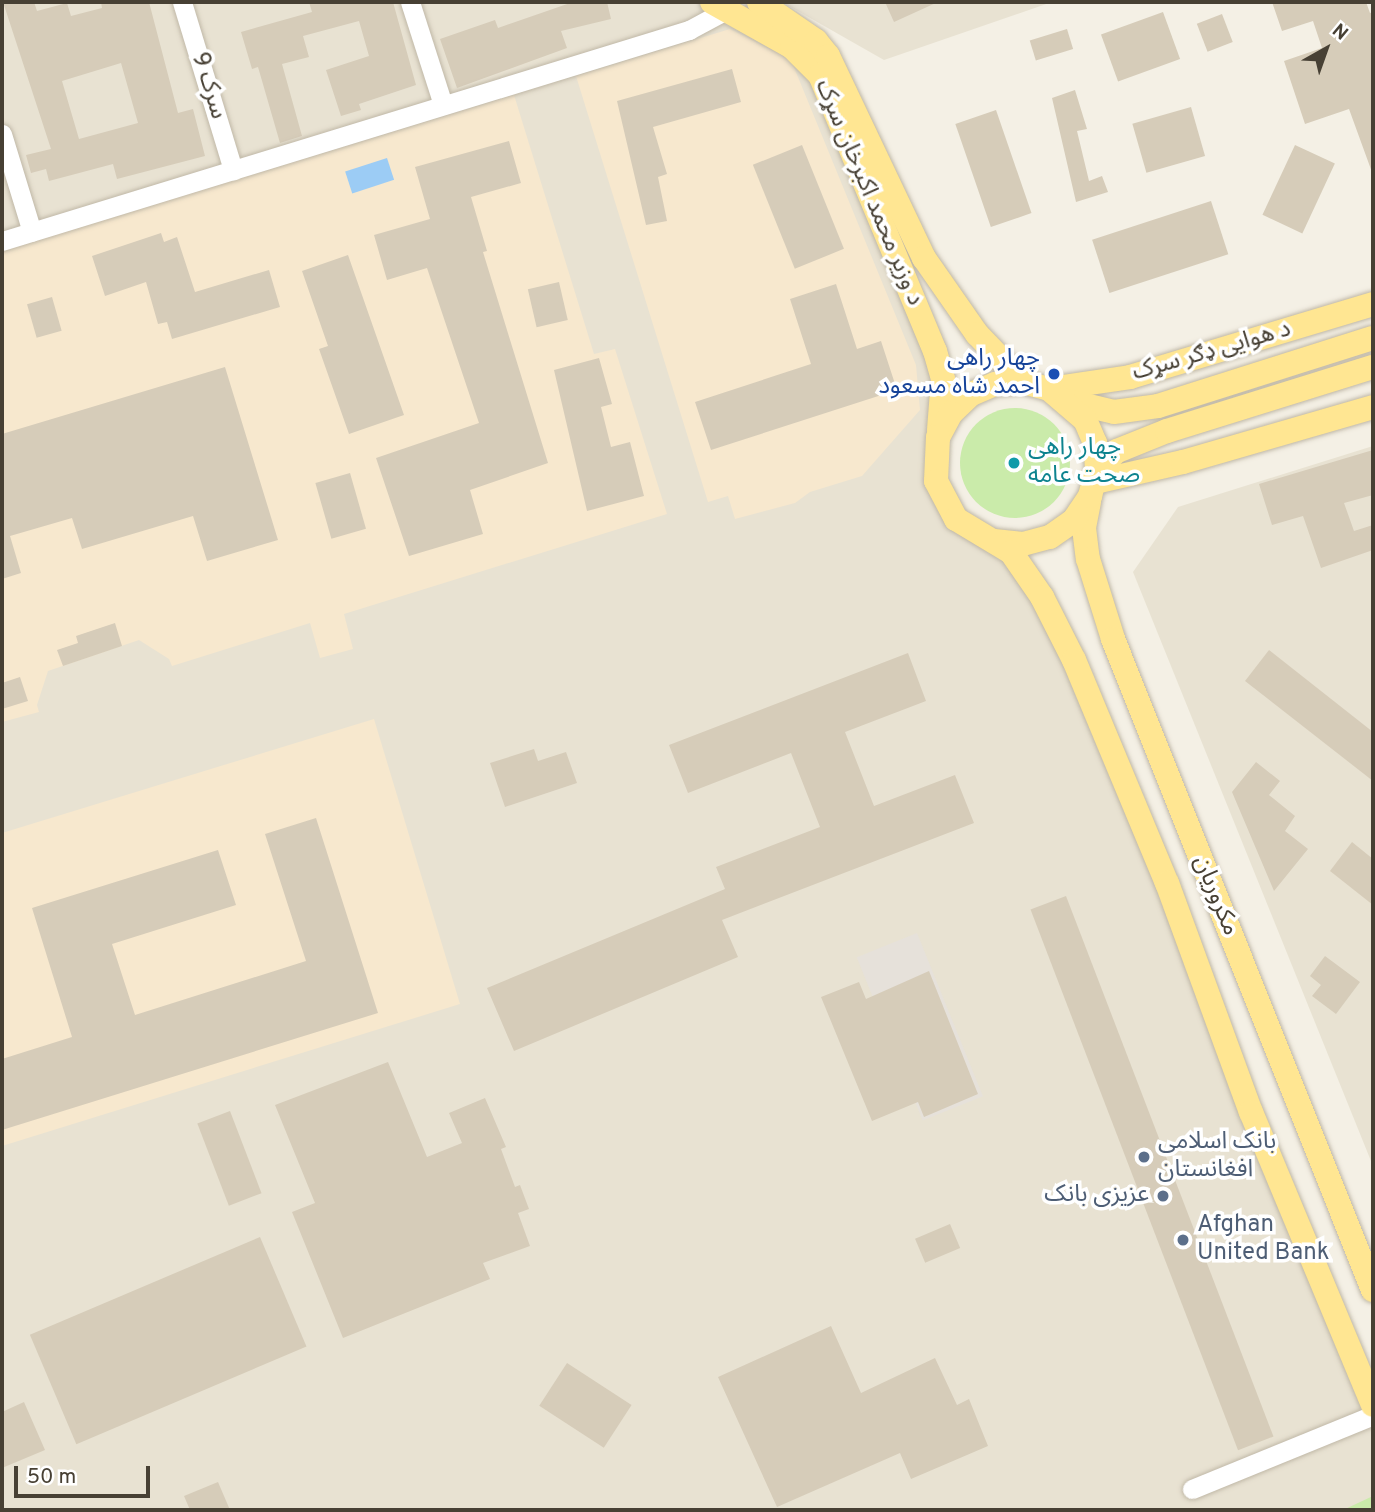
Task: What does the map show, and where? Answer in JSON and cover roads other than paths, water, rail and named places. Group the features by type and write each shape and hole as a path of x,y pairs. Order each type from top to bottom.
{"main road":[{"name":"د وزیر محمد اکبرخان سړک","path":"759,2 828,56 924,258 977,334 1023,382"},
{"name":"د وزیر محمد اکبرخان سړک","path":"719,6 780,17"},
{"name":"د وزیر محمد اکبرخان سړک","path":"780,17 792,47 820,75 906,280 943,379 938,437"},
{"name":"د هوایی ډګر سړک","path":"1059,395 1130,377 1373,304"},
{"path":"1373,338 1158,406 1114,412 1023,382 995,384 971,394 951,413 938,437 936,481 944,501 957,519 1011,552 1042,597 1074,660 1167,884 1251,1112 1373,1405"},
{"path":"994,541 1023,544 1051,537 1074,520 1094,482 1117,451 1167,431 1373,367"},
{"path":"1059,395 1090,432 1094,482"},
{"path":"1094,482 1183,462 1373,407"},
{"name":"مکروریان","path":"1094,482 1084,528 1088,559 1113,639 1373,1290"}],"street":[{"name":"سرک 9","path":"182,2 233,170"},
{"path":"410,2 443,105"},
{"path":"2,241 689,30 719,6"},
{"path":"2,134 32,232"},
{"path":"1192,1489 1373,1415"}],"water":[{"path":"387,158 394,180 352,193 345,172"}],"place":[{"name":"چهار راهی احمد شاه مسعود","path":"1054,374"},
{"name":"چهار راهی صحت عامه","path":"1014,463"},
{"name":"بانک اسلامی افغانستان","path":"1144,1157"},
{"name":"عزیزی بانک","path":"1163,1196"},
{"name":"Afghan United Bank","path":"1183,1240"}]}
